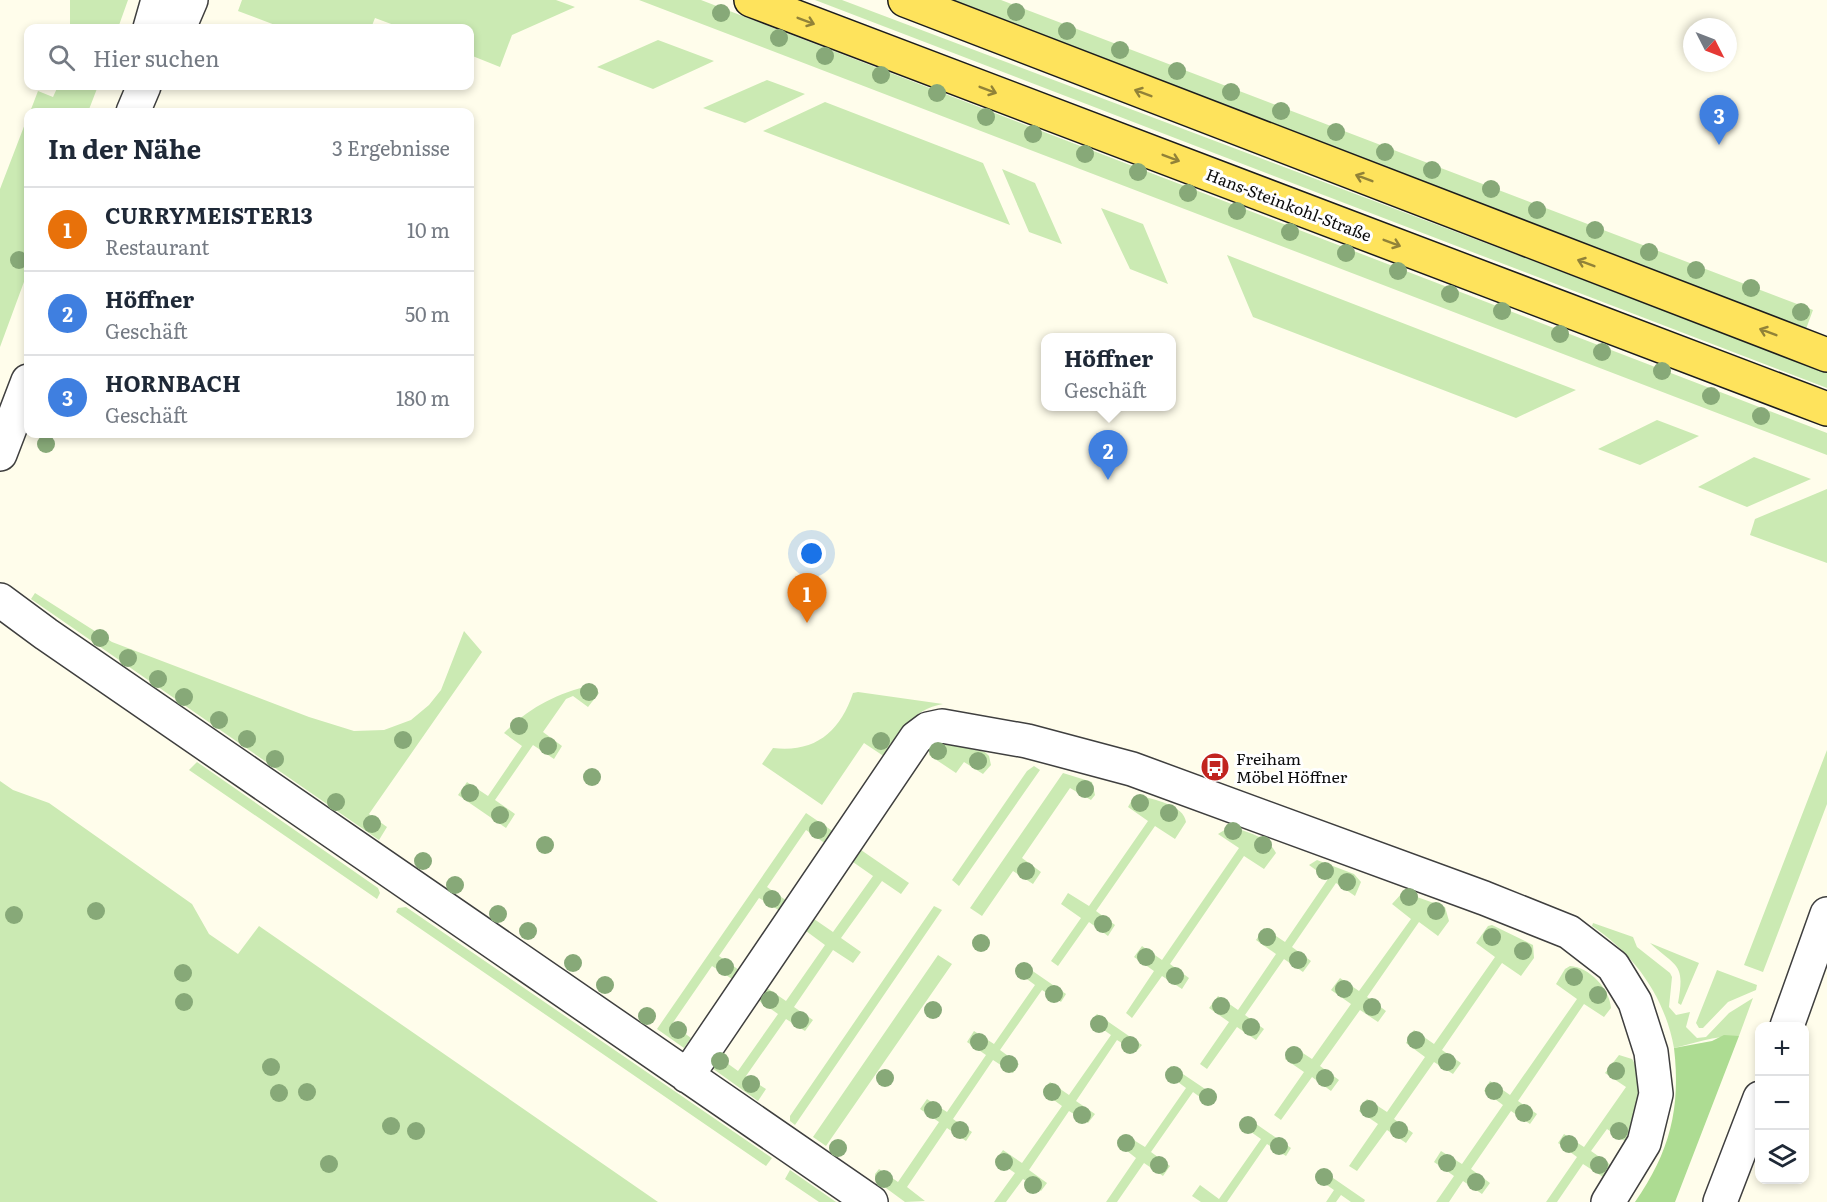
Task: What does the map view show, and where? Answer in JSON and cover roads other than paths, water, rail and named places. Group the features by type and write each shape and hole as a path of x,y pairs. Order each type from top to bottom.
{"main road":[{"name":"Hans-Steinkohl-Straße","path":"751,0 1827,409"},
{"path":"905,0 1174,106 1827,355"}],"street":[{"path":"151,24 158,0"},
{"path":"182,24 191,0"},
{"path":"136,108 142,90"},
{"path":"0,454 24,391"},
{"path":"0,600 46,634 871,1202"},
{"path":"687,1076 916,738 928,729 942,726 1027,741 1132,769 1484,898 1569,932 1613,966 1635,1002 1651,1052 1656,1094 1644,1143 1612,1195"},
{"path":"1787,1022 1827,914"},
{"path":"1720,1202 1755,1111"}],"place":[{"name":"HORNBACH","path":"1719,145"},
{"name":"Höffner","path":"1108,480"},
{"name":"CURRYMEISTER13","path":"807,623"},
{"name":"Freiham Möbel Höffner","path":"1215,767"}]}
